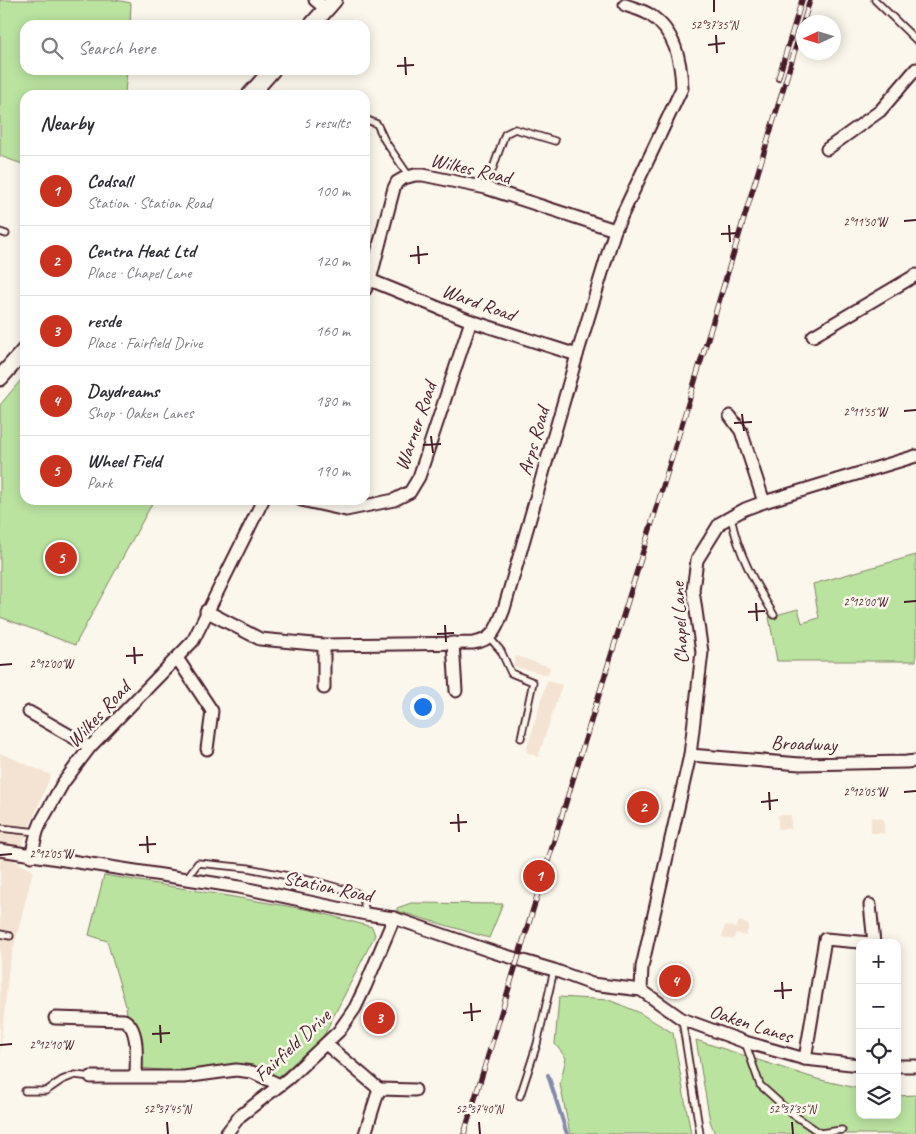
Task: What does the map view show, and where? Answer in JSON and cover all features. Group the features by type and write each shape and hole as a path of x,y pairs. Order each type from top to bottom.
{"street":[{"name":"Arps Road","path":"489,636 495,632 504,610 577,355 616,230 682,88 681,66 666,28 649,14 621,2"},
{"path":"315,20 325,3"},
{"path":"827,149 880,112 916,69"},
{"path":"254,90 268,75"},
{"name":"Wilkes Road","path":"370,274 394,188 397,182 409,176 423,175 486,188 616,230"},
{"path":"813,336 916,275"},
{"name":"Ward Road","path":"370,286 577,355"},
{"name":"Warner Road","path":"324,505 346,510 394,500 410,492 419,477 471,321"},
{"path":"0,376 20,355"},
{"path":"730,416 741,431 764,502"},
{"name":"Chapel Lane","path":"641,990 642,967 690,755 702,652 693,590 697,560 720,523 745,509 916,456"},
{"name":"Wilkes Road","path":"31,856 36,832 63,783 90,747 193,641 206,611 260,505"},
{"path":"206,611 260,639 324,645 482,642 489,636"},
{"path":"453,643 456,691"},
{"path":"324,645 324,688"},
{"path":"176,658 212,711 207,749"},
{"path":"29,712 90,747"},
{"name":"Broadway","path":"690,755 800,764 916,761"},
{"name":"Station Road","path":"0,850 239,887 366,914 394,918 592,984 641,990"},
{"path":"870,905 872,939"},
{"name":"Fairfield Drive","path":"226,1134 240,1116 280,1085 339,1032 355,1008 375,966 394,918"},
{"path":"805,1059 825,939 856,942"},
{"name":"Oaken Lanes","path":"641,990 682,1019 745,1042 805,1059 856,1065"},
{"path":"55,1018 124,1020 129,1022 135,1033 136,1076"},
{"path":"326,1044 380,1089 415,1090"},
{"path":"901,1066 916,1066"},
{"path":"91,1077 184,1077 236,1070 252,1072 280,1085"},
{"path":"366,1134 380,1089"}],"lane":[{"path":"875,0 916,40"},
{"path":"370,121 377,124 385,141 409,176"},
{"path":"486,188 505,134 515,130 556,141"},
{"path":"731,518 734,534 750,576 774,615"},
{"path":"489,636 501,651 511,673 533,682 521,738"},
{"path":"0,828 36,832"},
{"path":"186,879 198,863 248,868 318,882 357,893 362,898 366,914"},
{"path":"0,934 10,936"},
{"path":"520,1096 537,1044 554,970"},
{"path":"682,1019 700,1134"},
{"path":"745,1042 760,1085 791,1112 820,1133 842,1130"},
{"path":"25,1091 46,1091 62,1080 75,1075 91,1077"}],"shaded area":[{"path":"516,656 550,667 548,675 513,666"},
{"path":"547,681 562,685 538,757 526,752"},
{"path":"0,753 51,775 15,861 33,871 9,966 0,1054"},
{"path":"778,815 791,815 791,829 778,829"},
{"path":"871,817 884,819 884,833 871,833"},
{"path":"739,921 749,925 746,936 736,933 733,940 722,937 725,925 736,928"}],"green space":[{"path":"0,0 116,0 131,3 130,20 20,20 20,75 127,75 125,90 20,90 20,163 0,156"},
{"path":"20,381 20,505 151,505 75,645 0,617 0,405"},
{"path":"916,555 916,661 777,661 769,617 798,609 802,623 819,618 813,584"},
{"path":"104,875 310,910 372,927 375,935 322,1039 276,1079 251,1067 225,1066 187,1073 140,1068 135,1021 127,1014 107,941 89,935"},
{"path":"411,903 503,904 489,938 397,911 397,908"},
{"path":"559,997 609,1000 638,1012 673,1033 691,1134 570,1134 560,1084 566,1058 555,1044"},
{"path":"696,1040 817,1079 856,1088 856,1119 901,1119 901,1096 916,1095 916,1134 715,1134 710,1121"}],"waterway":[{"path":"548,1075 567,1134"}],"railway":[{"path":"778,79 802,0"},
{"path":"464,1134 810,0"}],"place":[{"name":"Wheel Field","path":"61,558"},
{"name":"Centra Heat Ltd","path":"643,807"},
{"name":"Codsall","path":"539,876"},
{"name":"Daydreams","path":"675,981"},
{"name":"resde","path":"379,1018"}]}
